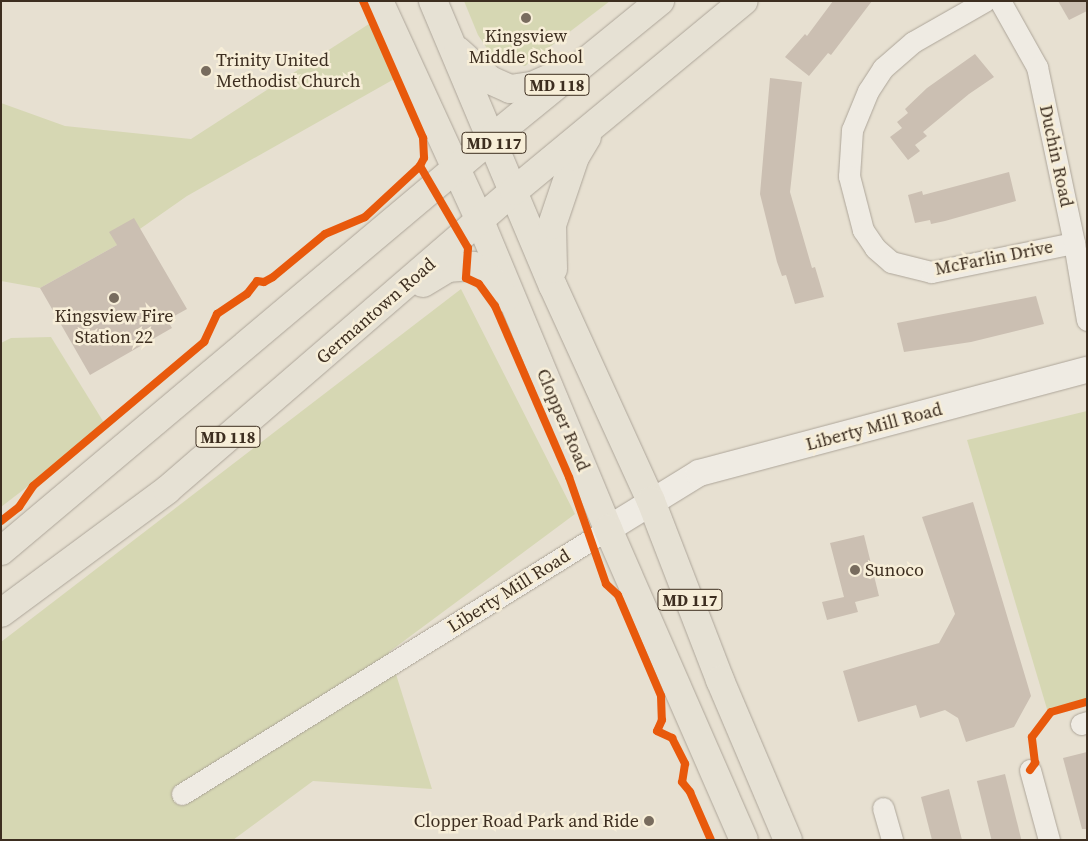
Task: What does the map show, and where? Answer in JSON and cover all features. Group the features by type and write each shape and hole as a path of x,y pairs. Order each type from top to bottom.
{"main road":[{"name":"Clopper Road","path":"379,1 480,221 608,529 744,840"},
{"name":"MD 117","path":"433,1 553,286 651,501 720,680 788,840"},
{"name":"MD 118","path":"1,552 492,138 660,1"},
{"name":"Germantown Road","path":"1,613 167,490 514,190 744,1"},
{"path":"451,45 490,80 510,89 532,86 583,64"},
{"path":"553,286 552,225 575,157 596,122"},
{"path":"377,310 448,268 473,266 490,278 520,317"}],"street":[{"name":"McFarlin Drive","path":"985,1 913,42 884,68 868,91 852,130 849,176 863,230 875,248 891,262 931,272 1074,243"},
{"name":"Duchin Road","path":"1000,1 1037,67 1074,243 1087,320"},
{"name":"Liberty Mill Road","path":"182,794 651,501 699,473 1087,370"},
{"path":"1030,770 1049,840"},
{"path":"883,808 892,840"}],"green space":[{"name":"Kingsview Middle School","path":"464,1 610,1 525,66 492,56 478,35"},
{"path":"372,22 396,78 187,196 117,245 40,288 1,281 1,103 65,126 191,139"},
{"path":"461,289 575,514 389,652 432,789 313,781 233,840 1,840 1,642"},
{"path":"51,337 106,426 1,507 1,343 11,338"},
{"path":"1087,411 1087,699 1047,709 967,440"}],"building":[{"path":"833,1 872,1 831,55 828,53 809,76 785,57 805,34 807,36"},
{"path":"1058,1 1087,1 1087,11 1069,20"},
{"path":"975,54 994,77 969,94 923,132 927,136 915,145 920,151 908,160 890,137 902,128 897,122 908,113 905,109 927,88"},
{"path":"770,78 802,82 790,192 812,268 815,267 824,297 795,304 786,275 782,276 777,262 760,194"},
{"path":"1009,172 1016,201 945,221 931,224 930,220 915,223 908,195 922,191 923,195"},
{"name":"Kingsview Fire Station 22","path":"134,218 187,309 167,320 172,328 90,375 40,288 117,245 109,232"},
{"path":"1036,296 1044,324 971,342 904,352 897,323"},
{"path":"973,502 1031,696 1014,727 966,742 958,718 945,710 920,718 916,705 858,722 843,671 939,643 955,614 922,517"},
{"name":"Sunoco","path":"864,535 879,596 855,602 858,612 827,620 822,602 844,597 830,543"},
{"path":"1087,752 1087,829 1082,829 1063,758"},
{"path":"1005,774 1021,840 992,840 977,781"},
{"path":"949,789 962,840 932,840 921,797"}],"cycle path":[{"path":"363,1 423,138 424,158 420,166 468,248 466,278 479,284 495,306 569,477 606,584 618,595 661,696 662,720 657,731 672,738 685,764 682,782 690,792 711,840"},
{"path":"1,521 19,507 33,486 204,342 217,314 247,294 257,281 264,282 273,277 325,234 365,217 420,166"},
{"path":"1030,770 1035,763 1032,737 1051,712 1087,702"}],"place":[{"name":"Kingsview Middle School","path":"526,18"},
{"name":"Trinity United Methodist Church","path":"206,71"},
{"name":"Kingsview Fire Station 22","path":"114,298"},
{"name":"Sunoco","path":"855,570"},
{"name":"Clopper Road Park and Ride","path":"649,821"}]}
